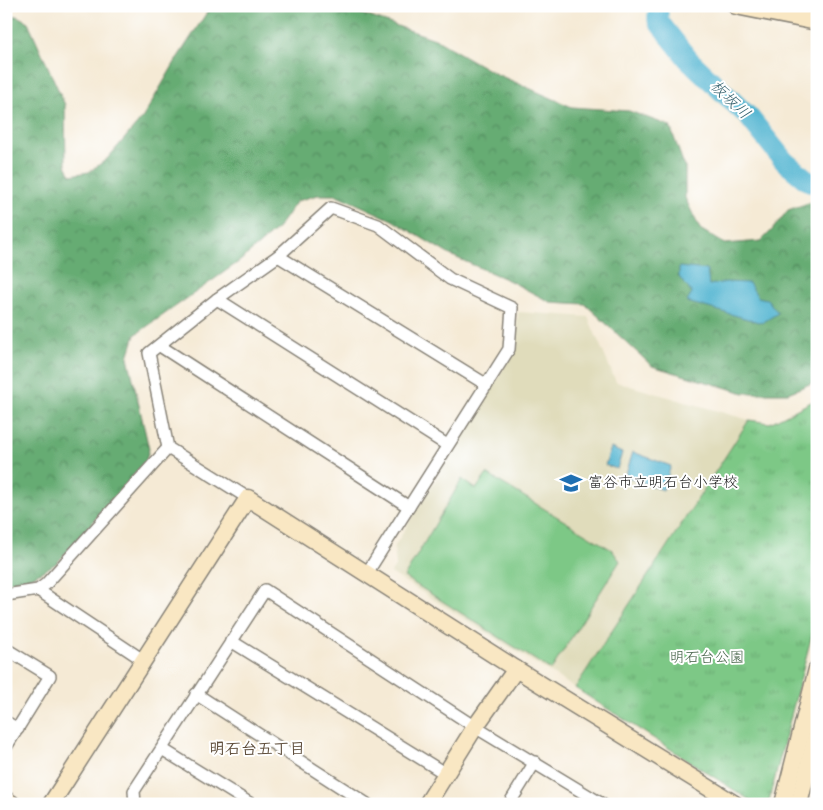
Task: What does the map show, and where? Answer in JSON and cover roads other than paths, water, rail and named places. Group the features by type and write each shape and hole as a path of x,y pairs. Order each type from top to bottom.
{"street":[{"path":"736,6 817,22"},
{"path":"367,573 510,349 512,308 450,279 378,225 330,208 278,256 217,299 149,353 168,448 516,669 734,804"},
{"path":"278,256 487,385"},
{"path":"217,299 447,445"},
{"path":"160,346 408,507"},
{"path":"6,595 38,590 68,562 168,448"},
{"path":"51,804 248,498"},
{"path":"38,590 144,660"},
{"path":"135,804 134,791 265,590 475,727 602,804"},
{"path":"231,641 446,774"},
{"path":"6,649 50,676 6,747"},
{"path":"783,804 817,668"},
{"path":"427,804 475,727 516,669"},
{"path":"196,694 367,804"},
{"path":"6,722 18,729"},
{"path":"799,804 817,732"},
{"path":"162,749 251,804"},
{"path":"509,804 535,762"},
{"path":"6,800 12,804"}],"water":[{"path":"679,267 707,270 709,285 726,282 749,283 758,297 767,299 778,313 762,323 687,302 692,293 679,277"},
{"path":"611,448 622,453 617,469 605,465"},
{"path":"633,452 671,466 663,490 625,476"}],"waterway":[{"name":"板坂川","path":"658,6 658,21 688,59 748,116 785,162 807,180 817,184"}],"place":[{"name":"富谷市立明石台小学校","path":"571,483"}],"district":[{"name":"明石台五丁目","path":"257,749"}],"park label":[{"name":"明石台公園","path":"707,658"}]}
